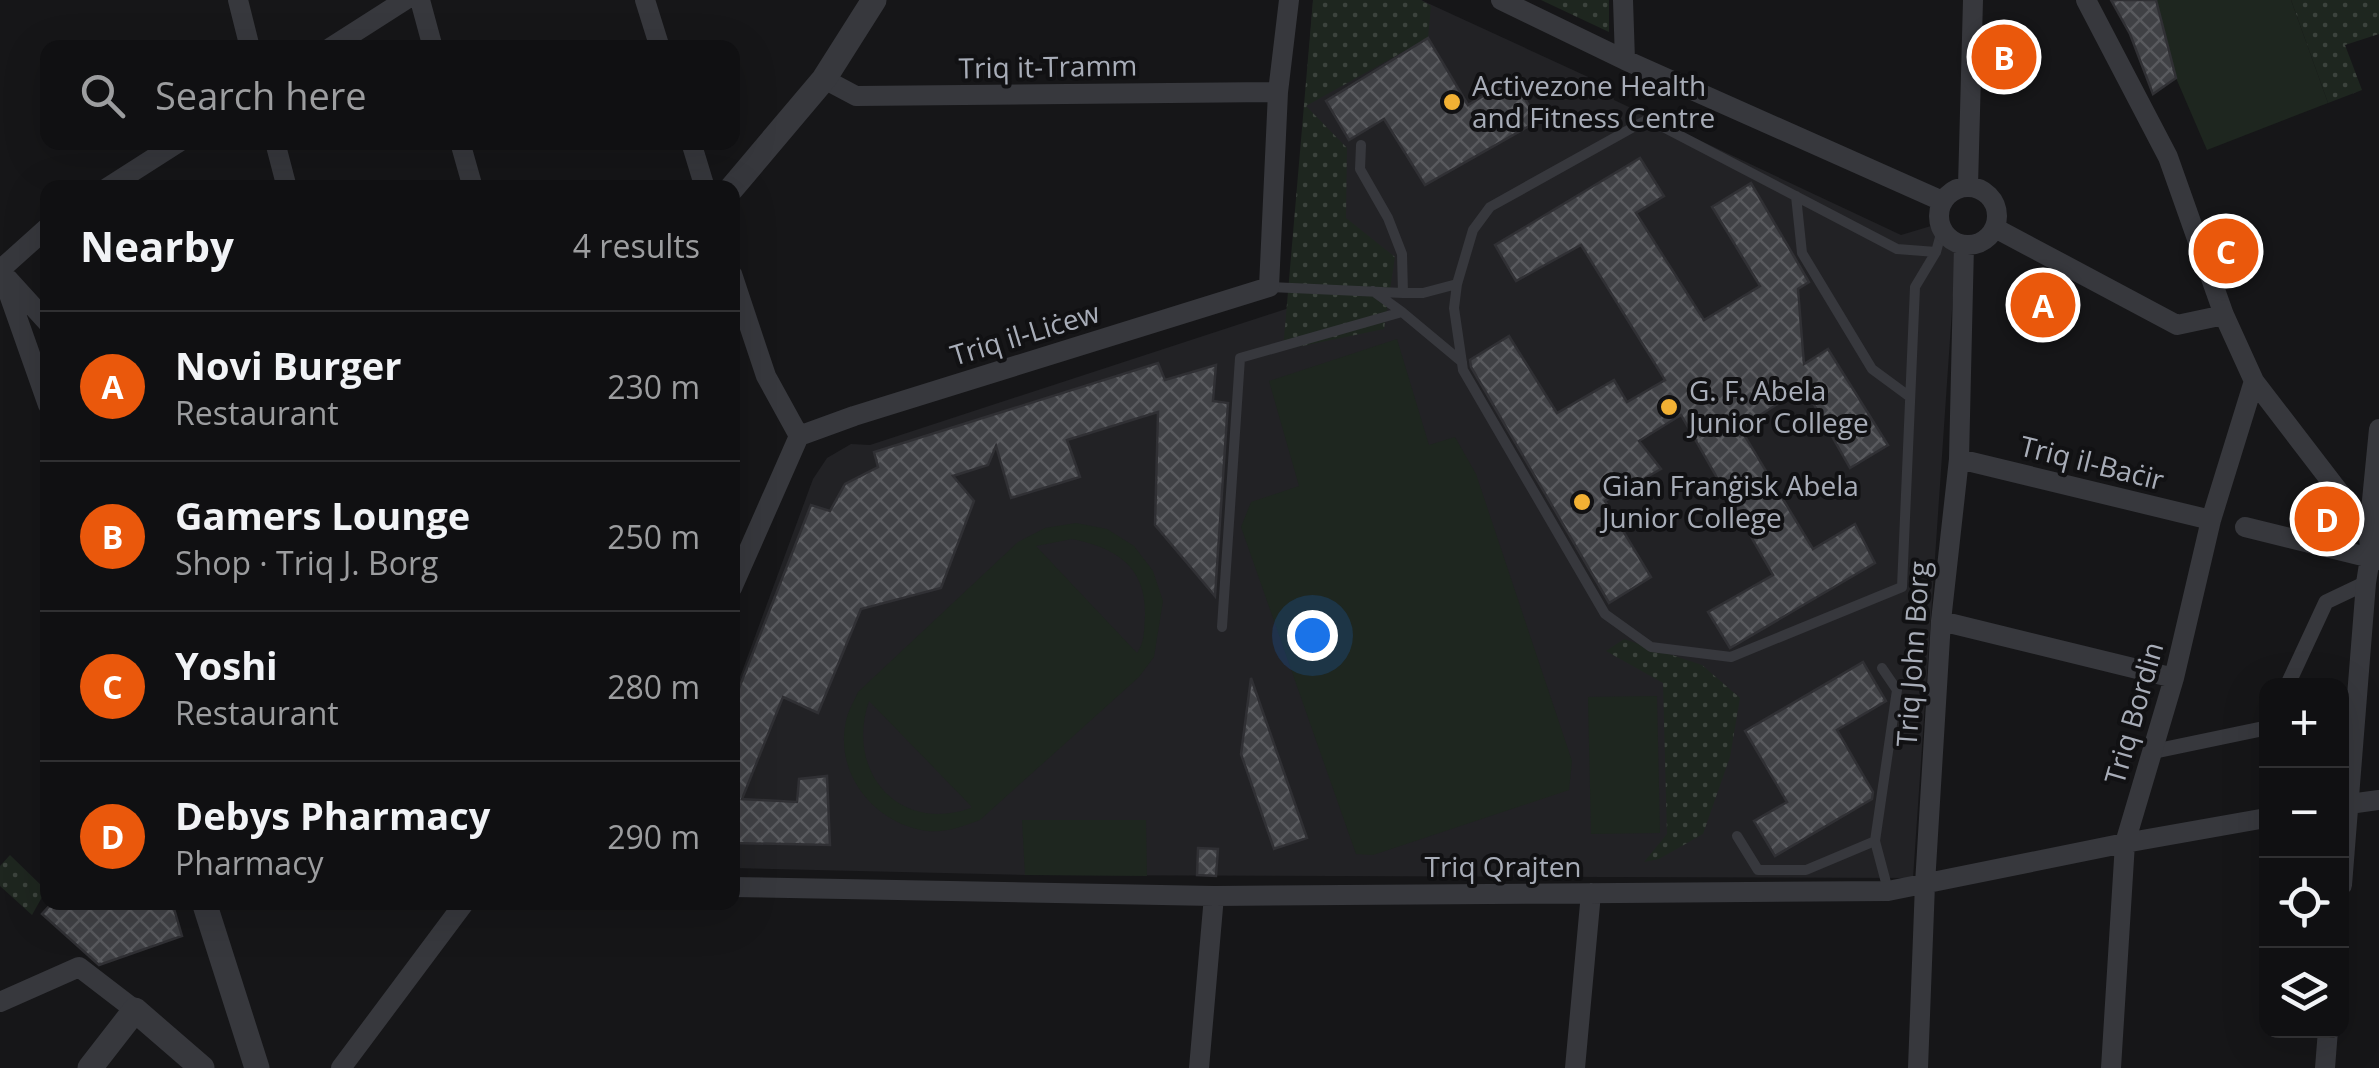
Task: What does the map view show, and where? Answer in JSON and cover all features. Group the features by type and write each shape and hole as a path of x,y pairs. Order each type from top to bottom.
{"street":[{"path":"238,0 248,40"},
{"path":"342,40 404,0"},
{"path":"420,0 432,40"},
{"path":"645,0 658,40"},
{"path":"739,180 824,78 874,0"},
{"path":"1269,287 1278,92 1289,0"},
{"path":"1623,0 1625,60"},
{"path":"1968,186 1973,0"},
{"path":"2086,0 2168,157 2224,315 2254,381 2369,531"},
{"path":"1515,2 1625,60 1942,201"},
{"name":"Triq it-Tramm","path":"824,78 856,96 1278,92"},
{"path":"120,180 166,150"},
{"path":"277,150 285,180"},
{"path":"462,150 470,180"},
{"path":"693,150 702,180"},
{"path":"1968,186 1978,188 1994,201 1995,228 1982,242 1956,243 1938,221 1942,201 1949,193 1968,186"},
{"path":"1995,228 2176,325 2224,315"},
{"path":"0,270 40,234"},
{"name":"Triq John Borg","path":"1918,1068 1941,621 1960,458 1964,245"},
{"path":"0,270 40,314"},
{"path":"0,270 40,383"},
{"name":"Triq il-Liċew","path":"799,436 1269,287"},
{"path":"740,298 766,376 799,436 740,566"},
{"name":"Triq Bordin","path":"2110,1068 2125,843 2174,678 2211,520 2254,381"},
{"path":"2348,768 2366,582 2374,559 2369,531 2379,429"},
{"name":"Triq il-Baċir","path":"1960,458 2211,520"},
{"path":"2244,527 2374,559"},
{"path":"2291,678 2326,602 2366,582"},
{"path":"1941,621 2174,678"},
{"path":"2151,752 2259,729"},
{"path":"2349,804 2379,800"},
{"name":"Triq Qrajten","path":"740,886 1214,896 1888,891 2259,819"},
{"path":"1575,1068 1591,894"},
{"path":"1198,1068 1214,896"},
{"path":"207,910 257,1068"},
{"path":"341,1068 459,910"},
{"path":"0,1002 79,967 202,1068"},
{"path":"90,1068 135,1010"},
{"path":"2325,1068 2327,1038"}],"lane":[{"path":"1936,252 1897,249 1648,119 1490,207 1474,230 1457,284 1454,308 1463,370 1605,614 1651,647 1731,658 1902,588 1915,287 1936,252 1942,230"},
{"path":"1361,145 1360,170 1388,218 1402,254 1403,294"},
{"path":"1796,196 1802,253 1872,369 1910,397"},
{"path":"1269,287 1403,294 1457,284"},
{"path":"1373,290 1462,362"},
{"path":"1222,628 1240,358 1402,312"},
{"path":"1882,668 1897,690 1875,841 1888,891"},
{"path":"1737,836 1758,870 1806,870 1875,841"}],"shaded area":[{"name":"Gian Franġisk Abela Junior College","path":"1313,0 1421,0 1610,87 1614,100 1901,235 1931,226 1956,252 1913,878 1025,875 740,868 740,677 813,479 827,458 851,444 870,445 1289,308"},
{"path":"1313,0 1421,0 1431,6 1428,38 1306,106 1347,148 1346,218 1395,257 1384,329 1283,350"},
{"path":"1541,0 1609,0 1609,32"},
{"path":"2155,0 2291,0 2328,103 2207,150 2176,78"},
{"path":"2291,0 2379,0 2379,34 2345,45 2362,90 2328,103"},
{"path":"1397,339 1429,445 1455,437 1476,474 1572,761 1569,790 1373,855 1356,854 1241,527 1251,502 1299,486 1269,381"},
{"path":"1076,523 1107,529 1134,546 1153,571 1163,601 1154,657 1139,677 980,820 928,831 892,819 863,794 846,760 846,721 858,692 1018,542 1045,528","holes":["1072,539 1115,554 1134,572 1144,598 1145,615 1143,640 1137,653 1036,546","869,701 971,806 971,808 945,814 921,812 900,804 884,790 871,772 865,751 863,727"]},
{"path":"1624,639 1702,665 1740,698 1730,757 1703,834 1659,859 1644,862 1667,834 1663,683 1606,651"},
{"path":"1657,696 1660,833 1591,834 1588,697"},
{"path":"1022,820 1146,820 1147,876 1025,875"},
{"path":"10,855 40,884 40,901 32,915 0,886 0,866"}],"building":[{"path":"2111,0 2156,0 2176,78 2153,94 2130,34"},
{"path":"1428,38 1468,105 1513,78 1538,121 1425,185 1384,119 1349,140 1326,101"},
{"name":"G. F. Abela Junior College","path":"1640,158 1664,196 1636,213 1704,320 1760,286 1712,207 1751,183 1809,282 1798,289 1804,364 1828,349 1888,445 1850,468 1804,387 1740,428 1813,549 1855,524 1875,563 1730,648 1708,612 1773,575 1681,415 1639,441 1661,469 1605,501 1651,577 1609,603 1471,367 1470,360 1509,336 1557,413 1614,380 1627,402 1665,380 1581,245 1516,281 1495,245"},
{"path":"1158,363 1165,380 1216,365 1213,401 1228,403 1215,596 1155,525 1158,412 1067,440 1080,477 1011,498 996,446 988,465 953,476 974,501 941,588 861,609 818,713 783,697 742,799 797,802 799,779 827,776 830,845 740,843 740,686 811,505 830,511 845,484 878,467 874,452"},
{"path":"1863,662 1886,701 1837,730 1873,792 1872,799 1775,856 1754,821 1787,802 1745,731"},
{"path":"1251,678 1307,838 1274,849 1241,754"},
{"path":"1198,848 1218,849 1216,876 1197,875"},
{"path":"46,910 174,910 182,936 99,965 42,914"}],"place":[{"name":"Gamers Lounge","path":"2004,57"},
{"name":"Activezone Health and Fitness Centre","path":"1452,102"},
{"name":"Yoshi","path":"2226,251"},
{"name":"Novi Burger","path":"2043,305"},
{"name":"G. F. Abela Junior College","path":"1669,407"},
{"name":"Gian Franġisk Abela Junior College","path":"1582,502"},
{"name":"Debys Pharmacy","path":"2327,519"}]}
